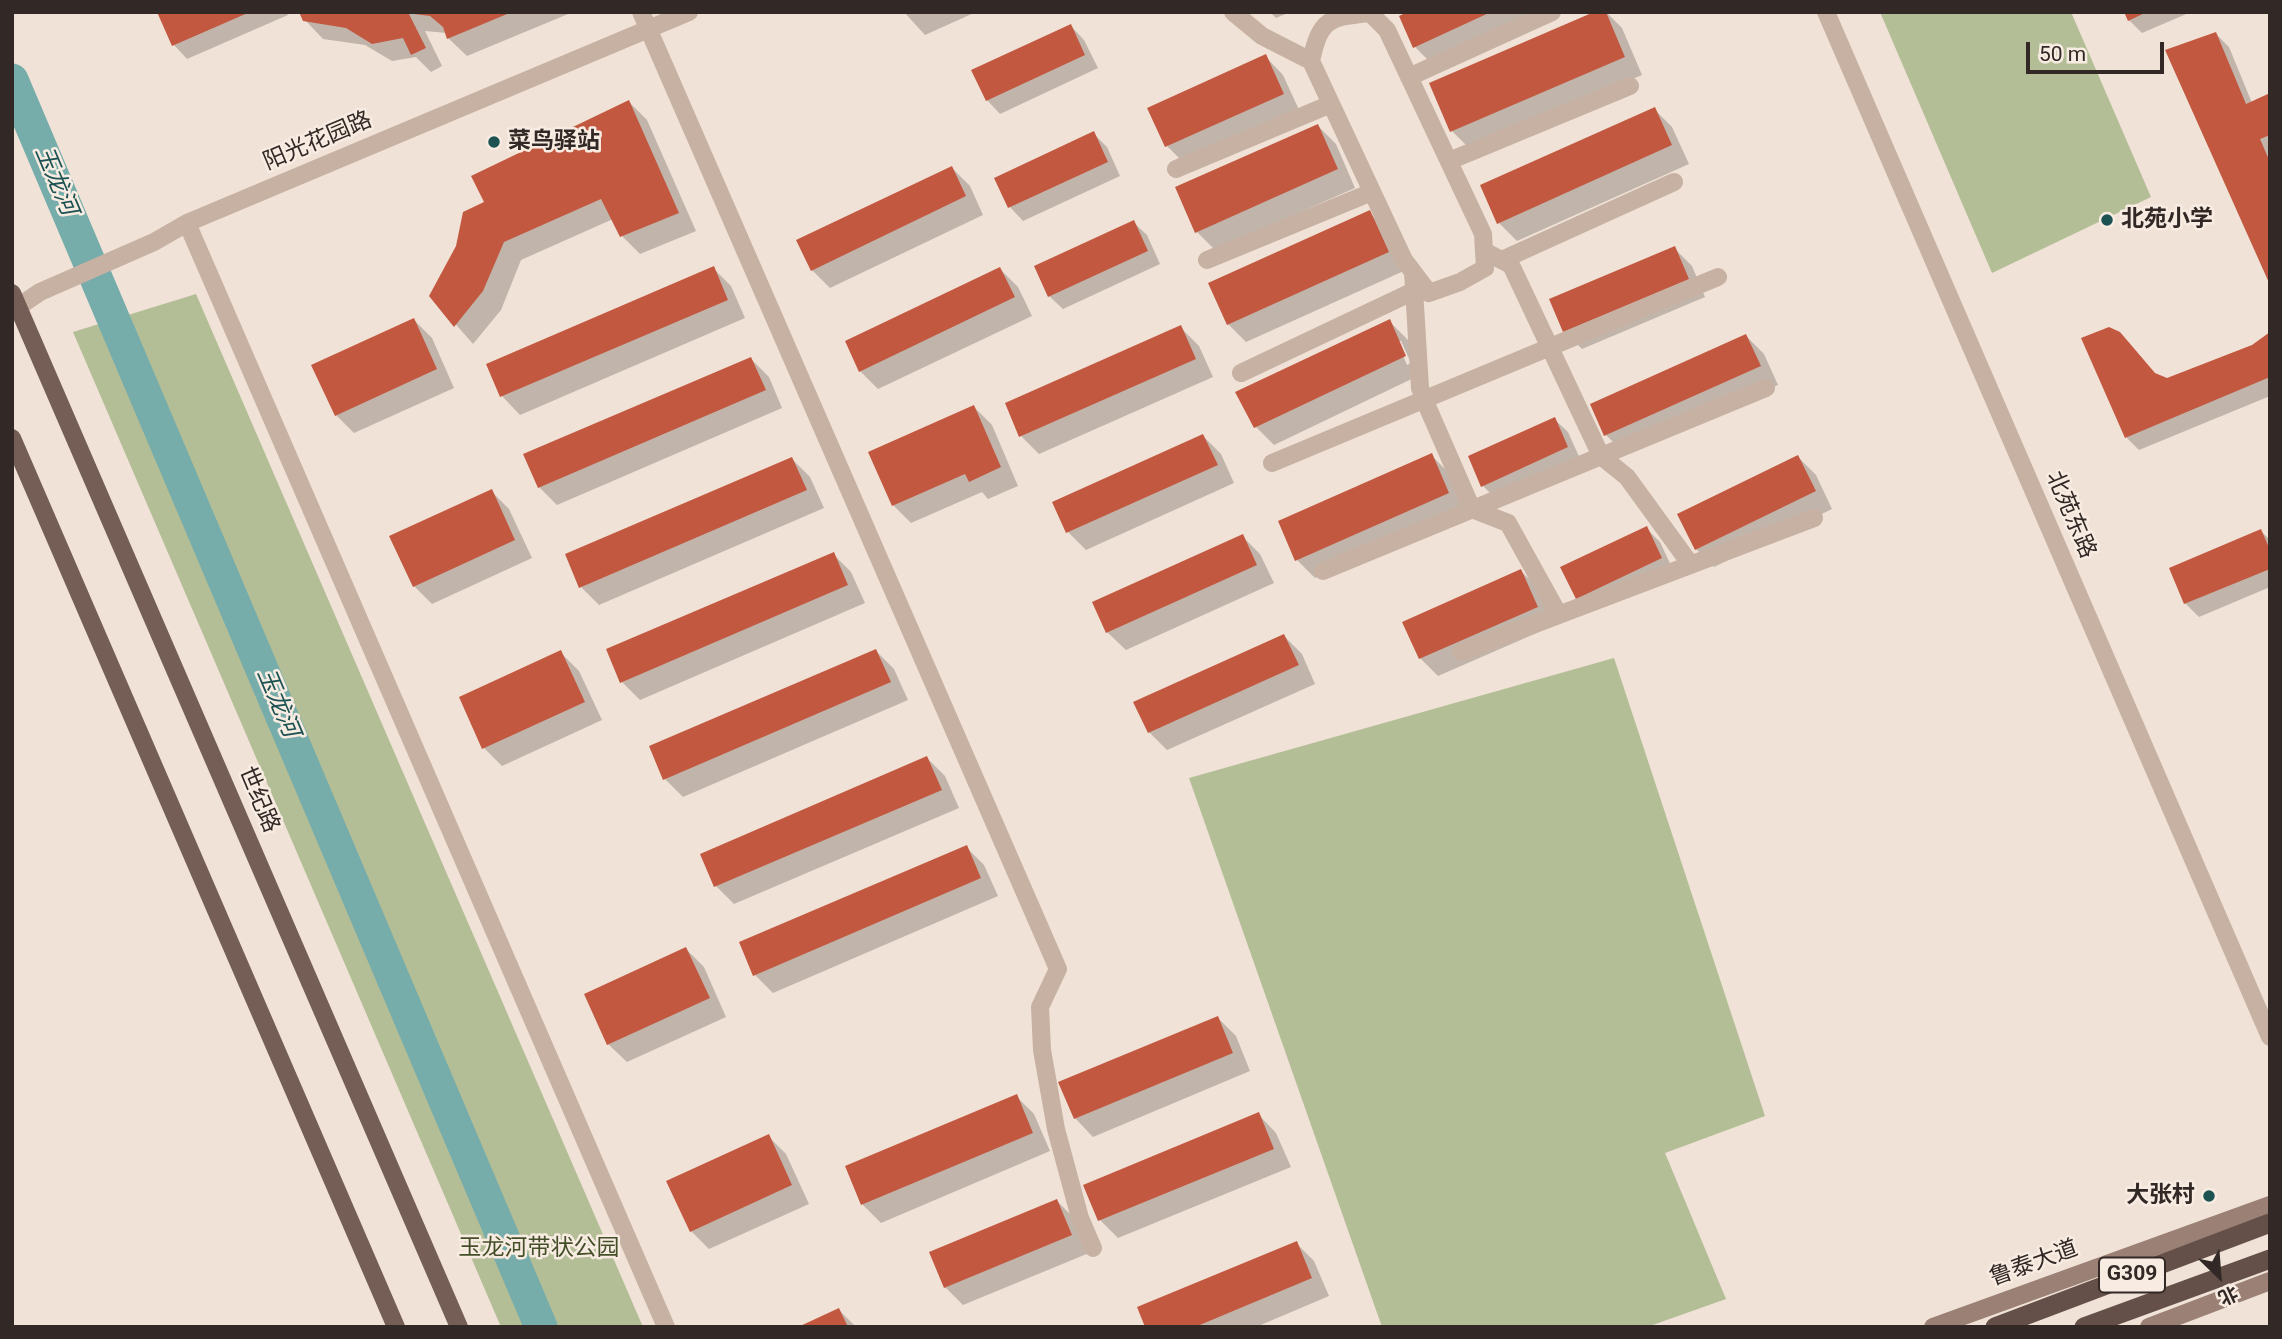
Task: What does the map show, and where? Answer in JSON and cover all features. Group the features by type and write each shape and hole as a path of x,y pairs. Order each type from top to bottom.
{"highway":[{"name":"G309","path":"1995,1327 2270,1223"},
{"name":"G309","path":"2084,1327 2270,1259"}],"main road":[{"name":"世纪路","path":"14,304 459,1327"},
{"path":"12,438 396,1327"},
{"name":"鲁泰大道","path":"1933,1327 2270,1205"},
{"path":"2149,1327 2270,1281"}],"street":[{"path":"641,12 1058,969 1041,1007 1042,1050 1056,1129 1080,1218 1093,1248"},
{"name":"阳光花园路","path":"14,304 154,242 187,223 689,12"},
{"path":"1233,12 1262,36 1311,61"},
{"path":"1409,77 1552,12"},
{"name":"北苑东路","path":"1826,12 2270,1037"},
{"path":"1371,13 1387,30 1483,234 1485,268 1460,282 1429,293 1404,260 1311,61 1316,37 1326,22 1371,13"},
{"path":"1449,161 1630,86"},
{"path":"1176,169 1331,103"},
{"path":"1502,260 1674,182"},
{"path":"1207,260 1372,192"},
{"path":"187,223 666,1327"},
{"path":"1484,251 1511,265 1601,456 1628,477 1691,565"},
{"path":"1413,272 1420,388 1424,399 1472,509 1508,523 1559,615"},
{"path":"1272,463 1718,277"},
{"path":"1241,373 1414,291"},
{"path":"1323,571 1766,388"},
{"path":"1461,652 1814,518"}],"green space":[{"path":"1880,12 2071,12 2151,197 1992,273"},
{"name":"玉龙河带状公园","path":"196,294 643,1327 501,1327 73,332"},
{"path":"1614,658 1765,1116 1665,1153 1726,1299 1647,1327 1382,1327 1189,778"}],"building":[{"path":"157,12 250,12 172,46"},
{"path":"299,12 408,12 426,48 411,55 403,38 372,44 346,28 303,21"},
{"path":"414,12 512,12 447,39 443,27 430,16"},
{"path":"1407,12 1491,12 1413,48 1399,16"},
{"path":"1594,12 1606,12 1625,57 1450,132 1429,83"},
{"path":"2124,12 2147,12 2128,21"},
{"path":"1071,24 1085,55 986,101 971,70"},
{"path":"2216,32 2246,104 2270,93 2270,135 2260,139 2270,162 2270,285 2165,50"},
{"path":"1266,54 1284,94 1165,147 1147,108"},
{"path":"629,100 679,213 620,237 601,199 504,242 483,291 454,327 429,296 456,246 463,212 484,202 471,176"},
{"path":"1655,107 1672,145 1497,224 1480,185"},
{"path":"1318,124 1338,169 1195,233 1175,187"},
{"path":"1094,131 1108,162 1008,208 994,178"},
{"path":"952,166 966,196 811,271 796,240"},
{"path":"1370,210 1389,252 1227,325 1208,283"},
{"path":"1134,220 1148,251 1048,297 1034,266"},
{"path":"1675,246 1689,279 1563,332 1549,299"},
{"path":"714,266 728,300 500,397 486,364"},
{"path":"1000,267 1015,297 859,372 845,341"},
{"path":"414,318 437,369 335,416 311,365"},
{"path":"1390,319 1406,356 1254,428 1235,392"},
{"path":"1181,325 1196,359 1019,437 1005,403"},
{"path":"2109,327 2120,332 2155,373 2167,378 2252,345 2270,332 2270,377 2125,438 2081,338"},
{"path":"1746,334 1761,366 1604,436 1590,404"},
{"path":"751,357 766,390 538,488 523,454"},
{"path":"974,405 1001,467 969,482 965,474 892,506 868,452"},
{"path":"1555,417 1568,447 1481,487 1468,456"},
{"path":"1203,434 1218,465 1066,533 1052,502"},
{"path":"1432,453 1449,493 1295,561 1278,521"},
{"path":"1798,455 1816,491 1695,550 1677,514"},
{"path":"792,457 807,490 579,588 565,554"},
{"path":"492,489 515,540 413,587 389,536"},
{"path":"1647,526 1662,558 1576,599 1560,567"},
{"path":"2261,529 2270,550 2270,569 2184,604 2169,568"},
{"path":"1243,534 1257,565 1106,633 1092,602"},
{"path":"834,552 848,585 620,683 606,649"},
{"path":"1521,569 1538,607 1419,659 1402,622"},
{"path":"1284,634 1299,665 1148,733 1133,702"},
{"path":"876,649 891,682 663,780 649,746"},
{"path":"561,650 585,702 482,749 459,697"},
{"path":"927,756 942,790 714,887 700,854"},
{"path":"967,845 981,878 753,976 739,942"},
{"path":"686,947 710,998 607,1045 584,994"},
{"path":"1218,1016 1233,1053 1074,1119 1058,1082"},
{"path":"1017,1094 1033,1133 861,1205 845,1166"},
{"path":"1259,1112 1274,1149 1098,1221 1083,1185"},
{"path":"769,1134 792,1185 690,1232 666,1181"},
{"path":"1057,1199 1072,1235 944,1288 929,1252"},
{"path":"1297,1241 1312,1278 1195,1327 1145,1327 1137,1307"},
{"path":"839,1308 848,1327 798,1327"}],"waterway":[{"name":"玉龙河","path":"12,80 541,1327"}],"place":[{"name":"菜鸟驿站","path":"494,142"},
{"name":"北苑小学","path":"2107,220"},
{"name":"大张村","path":"2209,1196"}]}
